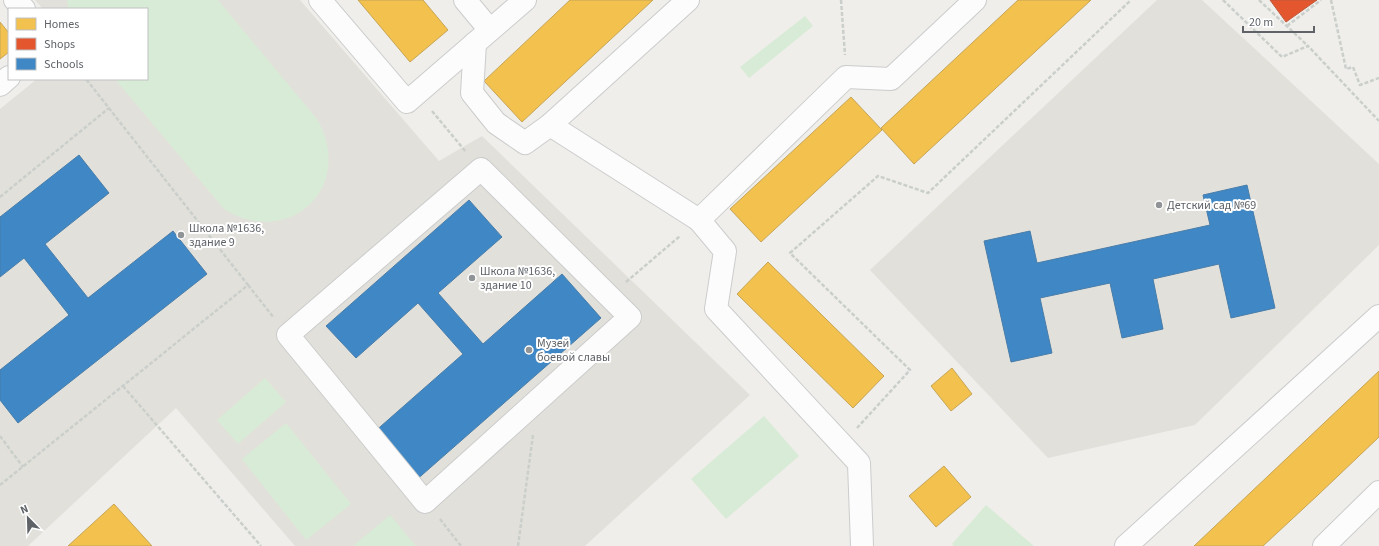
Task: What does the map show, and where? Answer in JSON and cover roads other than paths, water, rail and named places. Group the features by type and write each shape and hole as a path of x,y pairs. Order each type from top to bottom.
{"lane":[{"path":"15,0 23,8"},
{"path":"320,0 407,102 525,0"},
{"path":"465,0 483,36 472,93 496,123 525,143 550,125 688,0"},
{"path":"699,220 846,77 891,79 975,0"},
{"path":"0,84 8,78"},
{"path":"550,125 699,220 725,251 716,309 859,463 862,546"},
{"path":"481,169 610,295 630,317 538,402 425,502 288,336 481,169"},
{"path":"1126,546 1379,316"},
{"path":"1324,546 1379,492"}],"place":[{"name":"Детский сад №69","path":"1159,205"},
{"name":"Школа №1636, здание 9","path":"181,235"},
{"name":"Школа №1636, здание 10","path":"472,278"},
{"name":"Музей боевой славы","path":"529,350"}]}
